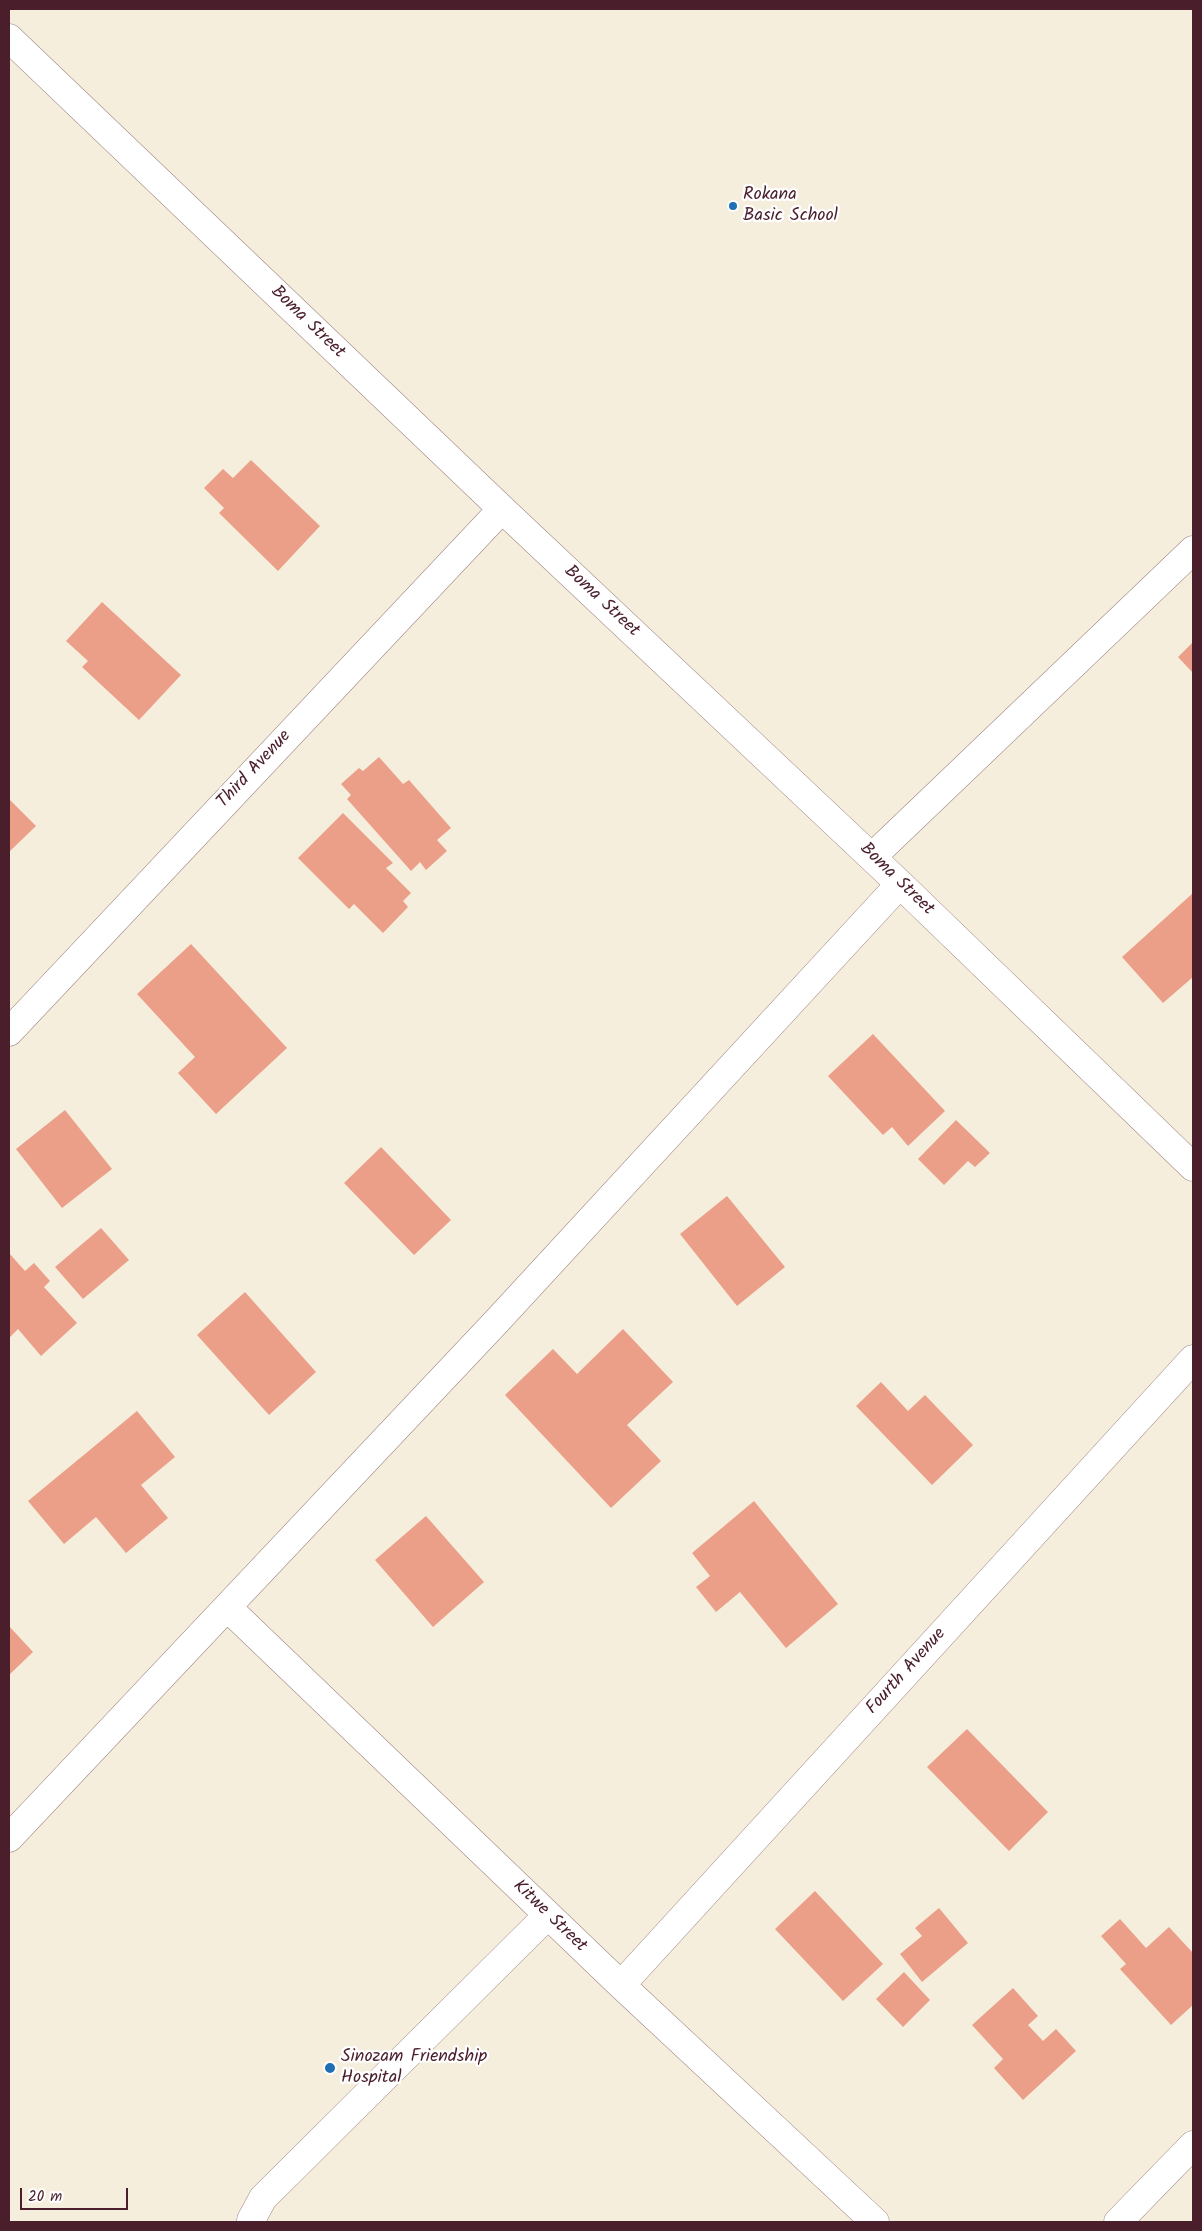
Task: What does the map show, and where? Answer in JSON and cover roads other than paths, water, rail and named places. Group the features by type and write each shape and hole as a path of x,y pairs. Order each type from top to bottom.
{"street":[{"name":"Boma Street","path":"9,38 502,509 872,857 1193,1167"},
{"name":"Third Avenue","path":"9,1032 502,509"},
{"path":"872,857 1193,550"},
{"path":"9,1838 504,1314 900,884"},
{"name":"Fourth Avenue","path":"621,1985 1193,1359"},
{"name":"Kitwe Street","path":"228,1608 548,1916 875,2222"},
{"path":"252,2222 263,2198 548,1916"},
{"path":"1118,2222 1193,2144"}],"place":[{"name":"Rokana Basic School","path":"733,206"},
{"name":"Sinozam Friendship Hospital","path":"330,2068"}]}
